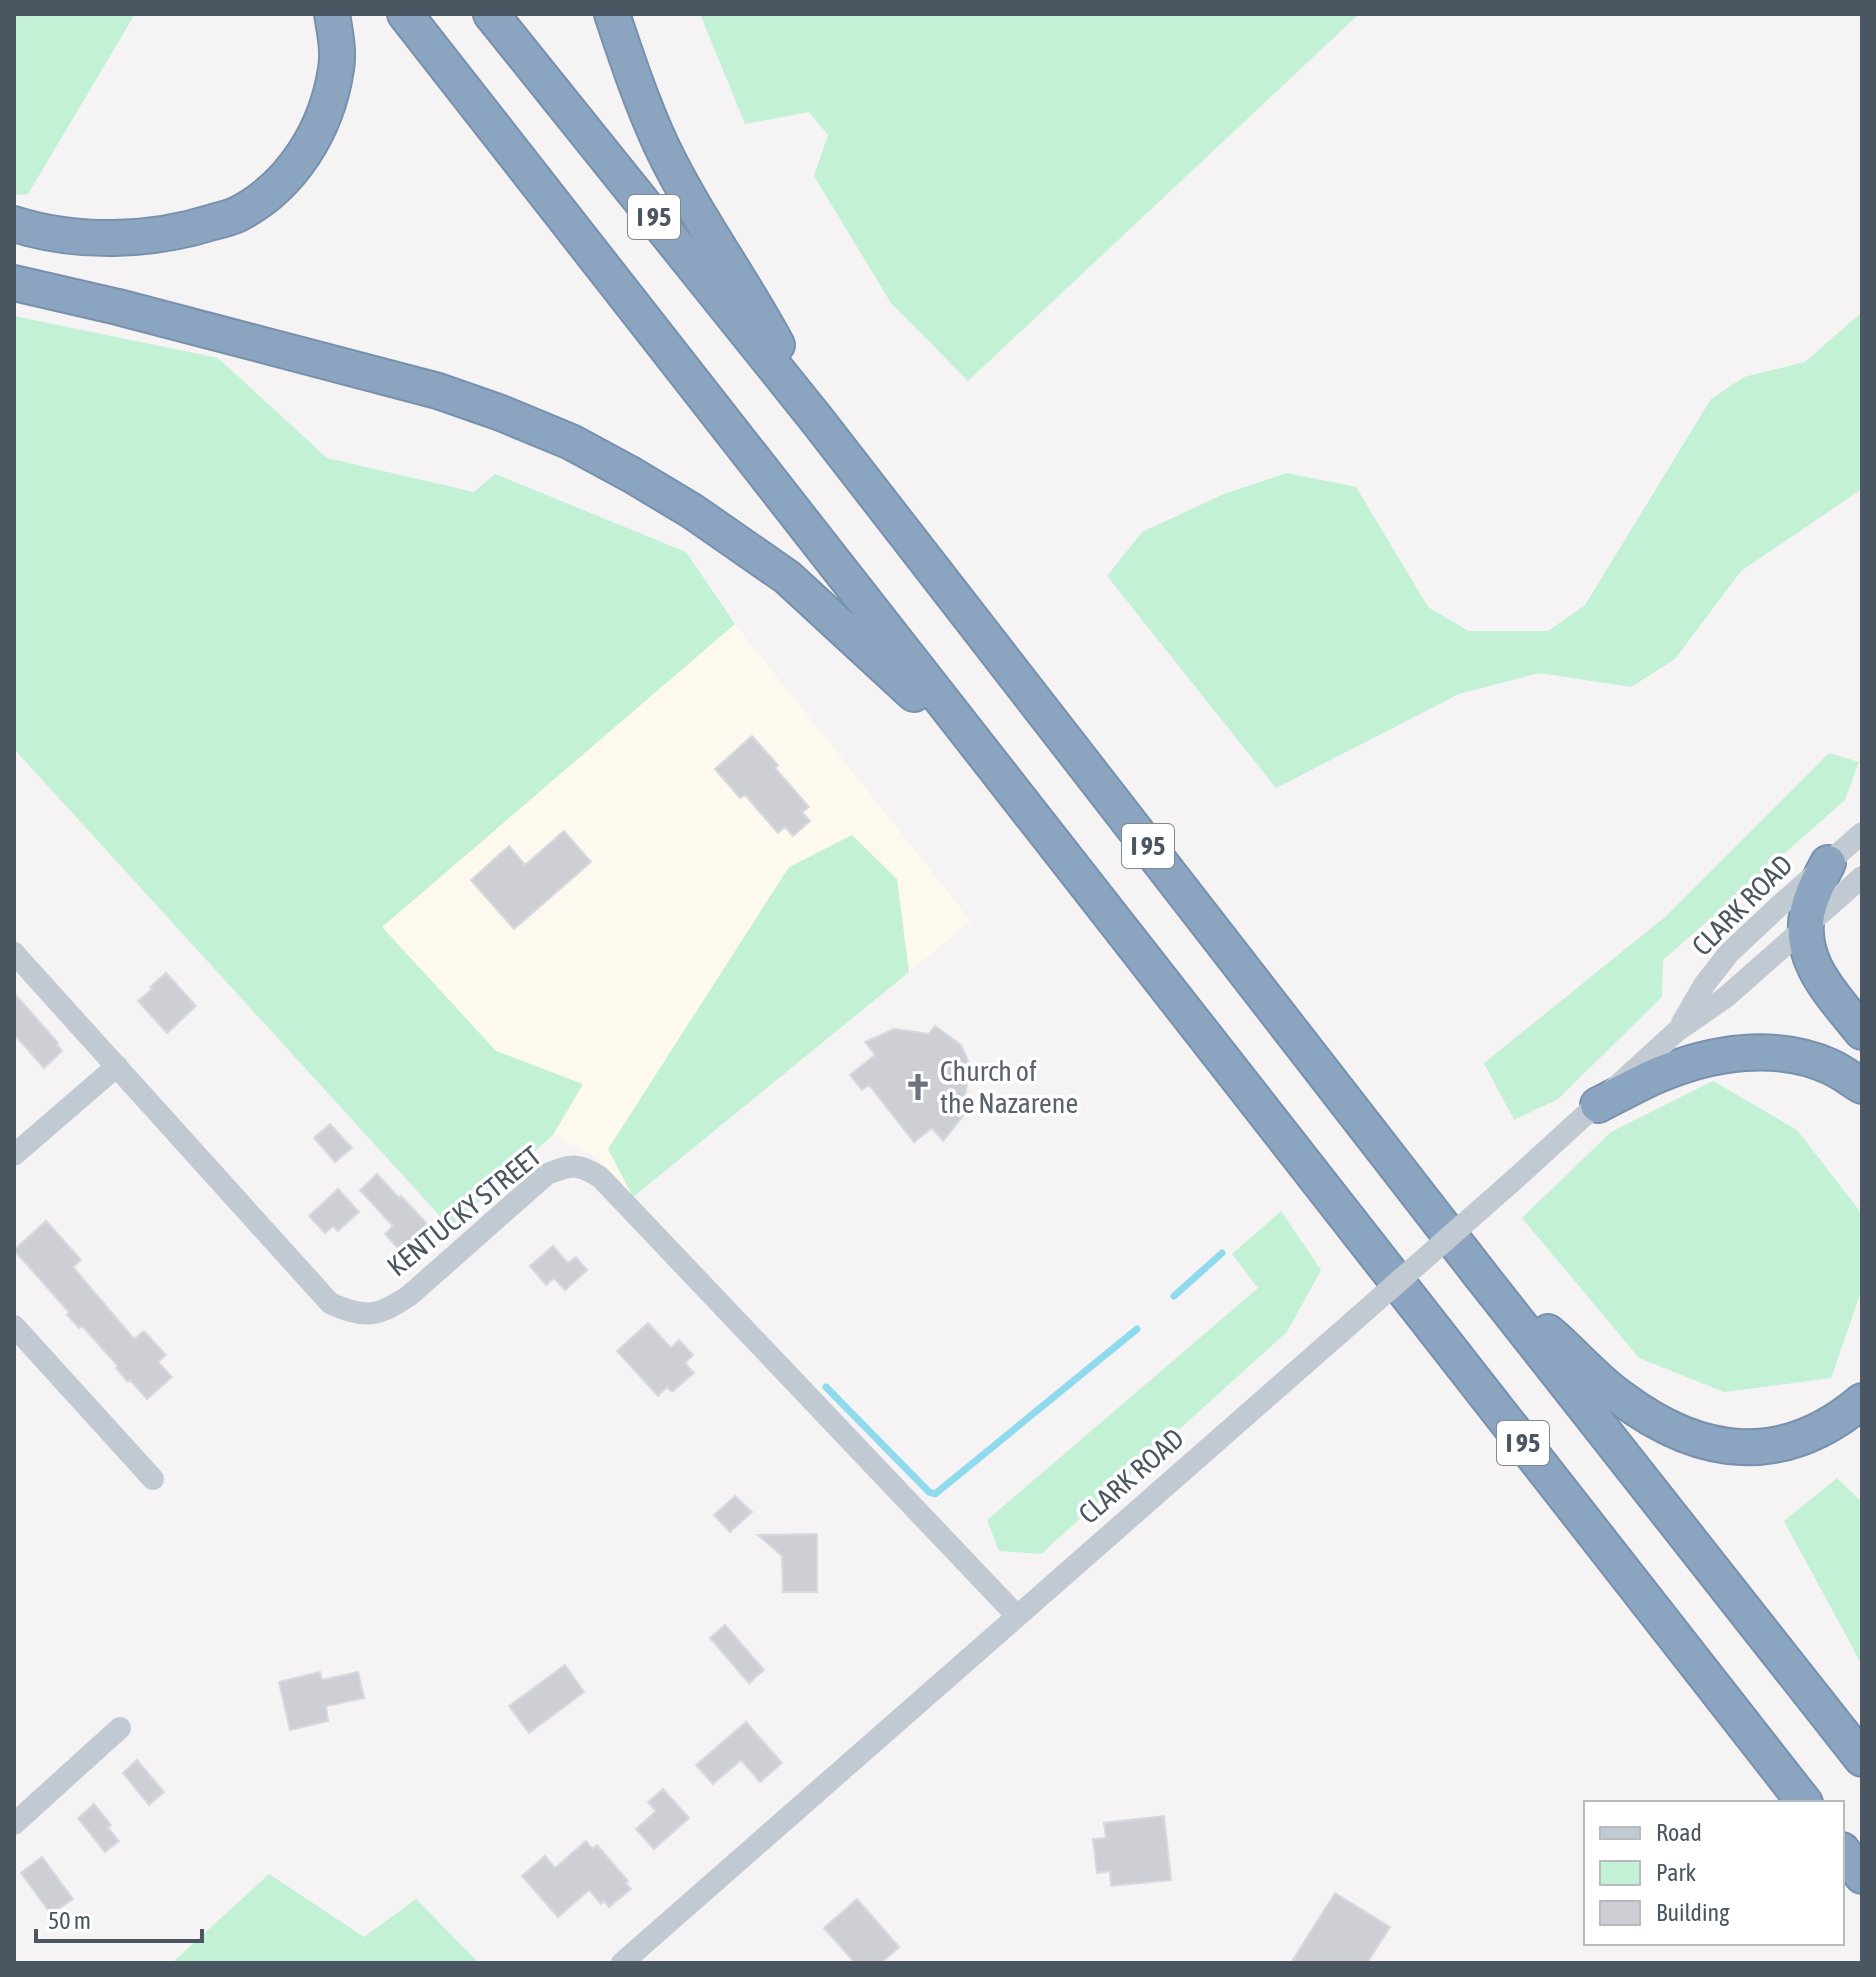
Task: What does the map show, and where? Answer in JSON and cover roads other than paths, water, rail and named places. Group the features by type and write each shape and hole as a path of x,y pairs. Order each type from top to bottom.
{"highway":[{"path":"14,224 35,231 78,235 121,238 161,235 235,215 264,197 300,161 322,121 336,67 332,14"},
{"name":"I 95","path":"405,14 1803,1801"},
{"name":"I 95","path":"491,14 817,420 1479,1273 1862,1759"},
{"path":"612,14 634,80 662,147 700,217 752,299 817,420"},
{"path":"14,283 118,307 438,391 571,442 680,504 787,577 996,771"},
{"path":"1828,863 1807,912 1808,951 1816,972 1862,1032"},
{"path":"1598,1105 1659,1075 1698,1062 1748,1052 1797,1056 1832,1067 1862,1086"},
{"path":"1479,1273 1621,1399 1687,1435 1735,1447 1766,1447 1797,1440 1821,1430 1862,1401"},
{"path":"1844,1853 1862,1876"}],"street":[{"name":"CLARK ROAD","path":"1677,1031 1704,985 1729,953 1862,833"},
{"name":"CLARK ROAD","path":"622,1963 1515,1179 1677,1031 1726,997 1862,877"},
{"name":"KENTUCKY STREET","path":"14,953 330,1303 352,1313 370,1314 391,1308 410,1295 547,1174 570,1165 600,1177 1017,1616"},
{"path":"14,1155 117,1066"},
{"path":"14,1326 153,1479"},
{"path":"14,1824 120,1728"}],"waterway":[{"path":"1174,1296 1222,1253"},
{"path":"826,1387 929,1492 935,1494 1137,1329"}],"place":[{"name":"Church of the Nazarene","path":"918,1087"}]}
